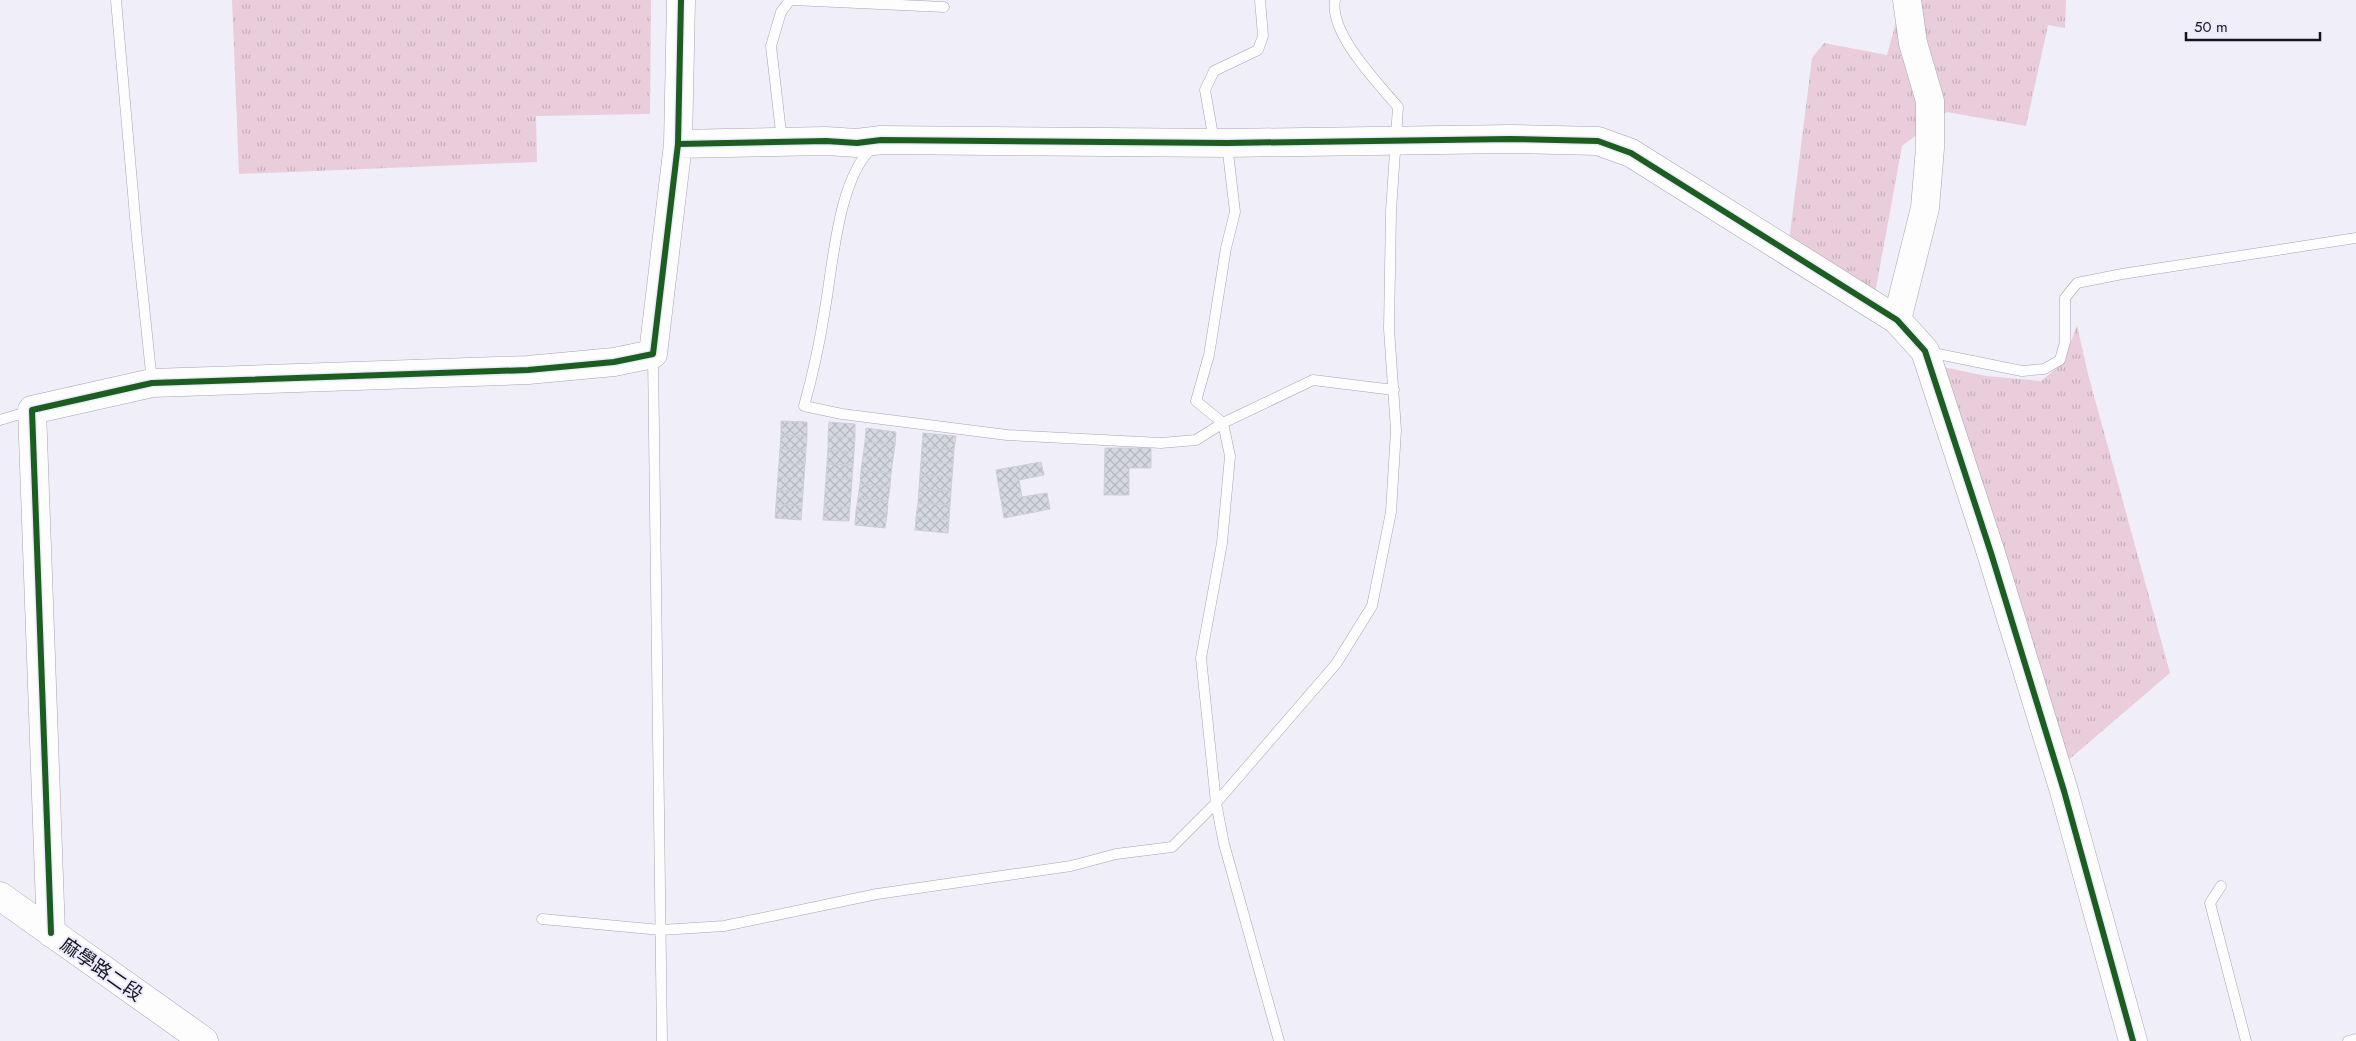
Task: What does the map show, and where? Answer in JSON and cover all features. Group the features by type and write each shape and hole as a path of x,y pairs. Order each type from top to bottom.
{"street":[{"path":"52,933 32,410 152,384 528,370 614,362 653,354 678,144 681,0"},
{"path":"1897,320 1925,208 1930,148 1930,101 1913,43 1907,0"},
{"path":"678,144 826,141 857,143 881,140 1220,142 1510,139 1598,141 1631,153 1897,320 1924,351 1991,553 2064,791 2133,1041"},
{"name":"麻學路二段","path":"0,896 204,1041"}],"lane":[{"path":"116,0 152,384"},
{"path":"782,142 771,46 781,12 792,0 944,8"},
{"path":"1260,0 1264,36 1258,50 1214,71 1205,90 1220,142 1235,212 1226,248 1209,355 1196,401 1222,423 1230,456 1224,524 1201,658 1216,803 1224,844 1279,1041"},
{"path":"542,918 661,930 724,926 877,894 1071,866 1116,854 1172,848 1216,803 1336,664 1372,606 1391,512 1396,430 1389,329 1391,211 1398,107 1340,32 1333,10 1335,0"},
{"path":"881,140 863,156 844,199 825,312 804,406 842,414 1007,435 1162,443 1196,440 1222,423 1313,380 1394,390"},
{"path":"1924,351 2022,371 2044,369 2060,360 2065,342 2066,298 2077,283 2122,274 2356,238"},
{"path":"653,354 662,1041"},
{"path":"0,420 32,410"},
{"path":"2221,886 2210,903 2246,1041"},
{"path":"2348,1041 2356,1039"}],"green space":[{"path":"232,0 651,0 650,114 536,116 537,162 239,174"},
{"path":"1902,0 2066,0 2065,28 2048,25 2026,126 1947,112 1902,146 1874,299 1789,242 1812,58 1824,43 1887,55"},
{"path":"2077,325 2088,374 2170,673 2058,769 1919,362 1986,376 2041,381 2063,363"}],"building":[{"path":"781,421 807,422 807,436 781,435"},
{"path":"829,422 855,424 855,438 828,436"},
{"path":"866,428 896,432 895,445 865,442"},
{"path":"923,433 956,436 954,450 922,447"},
{"path":"781,435 807,436 806,450 780,449"},
{"path":"828,436 855,438 854,452 828,450"},
{"path":"865,442 895,445 893,459 863,456"},
{"path":"922,447 954,450 953,464 921,461"},
{"path":"1105,448 1151,448 1151,468 1129,468 1129,495 1104,495"},
{"path":"780,449 806,450 805,464 779,463"},
{"path":"828,450 854,452 853,465 827,464"},
{"path":"863,456 893,459 891,473 861,470"},
{"path":"921,461 953,464 952,477 920,475"},
{"path":"1041,462 1044,475 1019,480 1022,497 1047,493 1050,509 1004,518 996,470"},
{"path":"779,463 805,464 804,478 778,477"},
{"path":"827,464 853,465 852,479 826,478"},
{"path":"861,470 891,473 890,487 860,484"},
{"path":"920,475 952,477 951,491 919,489"},
{"path":"778,477 804,478 803,492 777,490"},
{"path":"826,478 852,479 851,493 825,492"},
{"path":"860,484 890,487 888,501 858,498"},
{"path":"919,489 951,491 950,505 918,503"},
{"path":"777,490 803,492 802,506 776,504"},
{"path":"825,492 851,493 850,507 824,506"},
{"path":"858,498 888,501 887,515 856,511"},
{"path":"918,503 950,505 949,519 916,517"},
{"path":"776,504 802,506 801,520 775,518"},
{"path":"824,506 850,507 849,521 823,520"},
{"path":"856,511 887,515 885,528 855,525"},
{"path":"916,517 949,519 948,533 915,530"}],"cycle path":[{"path":"681,0 678,144 826,141 857,143 881,140 1227,143 1510,139 1598,141 1631,153 1897,320 1925,351 1991,553 2064,791 2133,1041"},
{"path":"51,933 32,410 152,383 528,370 614,362 653,354 678,144"}]}
